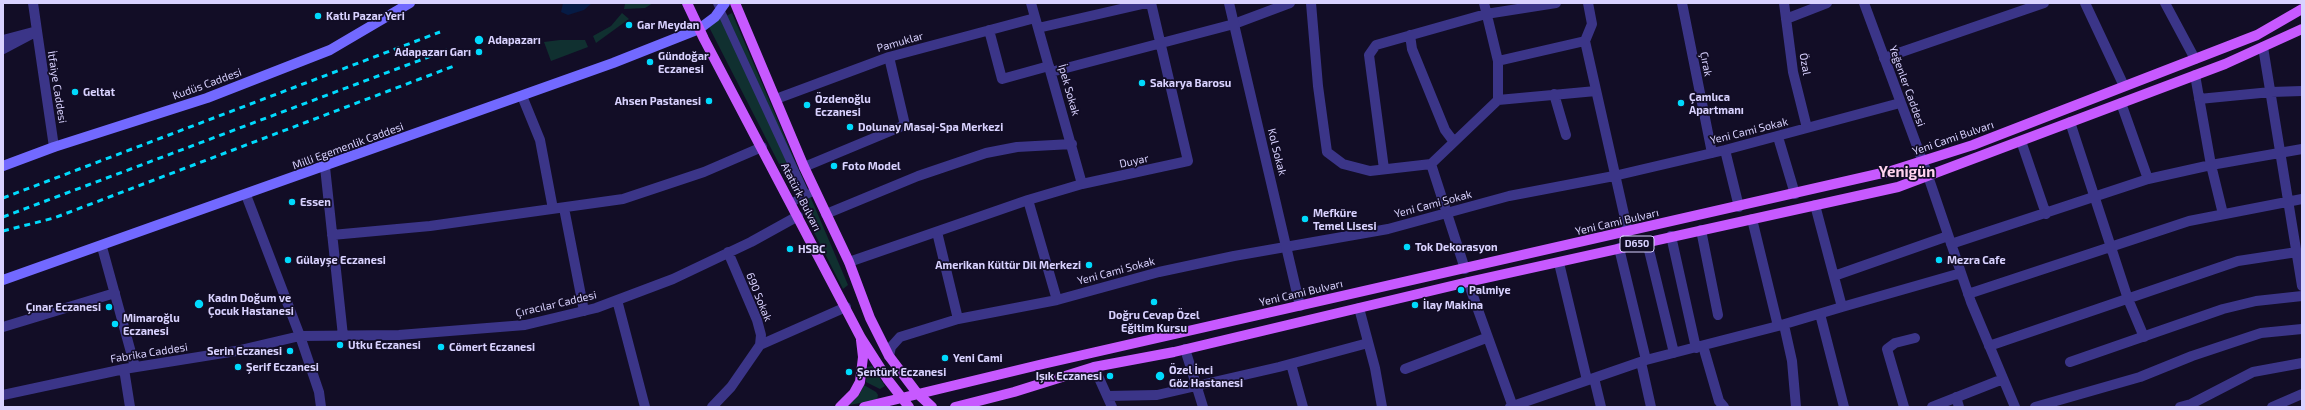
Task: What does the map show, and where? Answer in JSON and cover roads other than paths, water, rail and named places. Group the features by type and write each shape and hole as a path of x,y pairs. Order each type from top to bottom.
{"main road":[{"name":"Kudüs Caddesi","path":"3,166 54,147 207,98 330,50 410,3"},
{"name":"Atatürk Bulvarı","path":"687,3 699,29 861,338 901,398 909,407"},
{"name":"Atatürk Bulvarı","path":"736,3 804,167 811,193 826,214 848,262 870,318 889,356 917,393 932,407"},
{"name":"Milli Egemenlik Caddesi","path":"3,280 102,247 522,96 699,29 721,6"},
{"name":"Yeni Cami Bulvarı","path":"864,407 917,393 938,390 1043,364 1739,207 1923,162 1973,145 2257,35 2302,9"},
{"name":"D650","path":"955,407 1094,367 1185,349 1468,282 1559,263 1671,236 1815,206 1898,186 2195,75 2302,29"},
{"path":"840,407 854,393 860,382 863,357 861,338"},
{"path":"907,381 919,387 938,390"},
{"path":"984,407 994,397"}],"street":[{"name":"İtfaiye Caddesi","path":"33,3 54,147"},
{"name":"İpek Sokak","path":"1031,3 1072,144 1082,184"},
{"path":"1038,28 1147,3"},
{"name":"Duyar","path":"848,262 1028,200 1082,184 1188,161 1151,3"},
{"name":"Kol Sokak","path":"1229,3 1287,245 1300,306"},
{"path":"989,30 1002,79 1160,44 1234,24 1290,3"},
{"path":"1311,3 1318,86 1327,152 1343,164 1370,171 1384,168 1431,164 1498,100 1596,91"},
{"path":"1484,3 1498,61 1498,100"},
{"path":"1384,168 1369,55 1376,45 1486,14 1534,5 1556,3"},
{"path":"1588,3 1592,24 1585,41 1614,176 1628,232"},
{"name":"Çırak","path":"1682,3 1712,153"},
{"name":"Özal","path":"1784,3 1793,72 1807,128"},
{"path":"1786,19 1828,3"},
{"name":"Yeğenler Caddesi","path":"1864,3 1923,162 1968,294 2015,407"},
{"path":"1884,58 2044,3"},
{"path":"2165,3 2195,59"},
{"path":"2089,4 2124,86"},
{"path":"721,6 811,193 791,203"},
{"name":"Pamuklar","path":"776,99 889,57 1035,18"},
{"path":"3,40 36,31"},
{"path":"3,49 36,31"},
{"path":"1410,35 1412,49 1442,123 1454,142"},
{"path":"1498,61 1585,41"},
{"path":"2263,47 2300,264 2302,286"},
{"path":"804,167 905,125 889,57"},
{"path":"2195,75 2211,165 2222,214"},
{"path":"2199,99 2271,92 2302,91"},
{"path":"1554,94 1566,135"},
{"path":"522,96 540,140 553,209"},
{"name":"Yeni Cami Sokak","path":"889,356 891,347 900,337 958,319 1058,300 1159,272 1287,245 1388,229 1446,212 1510,196 1614,176 1778,137 1900,103"},
{"path":"2121,103 2148,179"},
{"path":"2070,122 2128,299 2144,337"},
{"path":"1778,137 1795,194"},
{"path":"2021,141 2046,214"},
{"path":"826,214 918,176 986,153 1017,147 1072,144"},
{"path":"332,235 430,226 564,208 622,198 704,172 762,147"},
{"path":"1834,276 1950,240 2046,214 2148,179 2211,165 2302,149"},
{"path":"1725,150 1739,207"},
{"path":"1431,164 1465,269"},
{"path":"325,167 343,336"},
{"path":"246,195 300,336 319,392 321,407"},
{"path":"1968,294 2189,221 2302,199"},
{"path":"1028,200 1058,300"},
{"path":"1815,206 1842,307"},
{"path":"564,208 584,311"},
{"name":"Çıracılar Caddesi","path":"300,336 399,335 526,325 584,311 673,279 798,216"},
{"path":"1752,219 1792,361 1796,407"},
{"path":"1701,230 1718,315"},
{"path":"937,232 958,319"},
{"path":"1671,236 1699,347 1719,400 1724,407"},
{"path":"1647,242 1674,353"},
{"path":"102,247 135,367"},
{"path":"1620,248 1644,361 1651,407"},
{"name":"690 Sokak","path":"728,252 757,320 761,336 760,345"},
{"path":"1989,346 2238,261 2297,252"},
{"path":"1559,263 1591,379 1601,407"},
{"path":"1468,282 1486,338 1512,407 1644,361 1781,325 1961,273"},
{"path":"3,327 114,293"},
{"path":"2070,362 2223,309 2256,301 2302,296"},
{"path":"617,300 644,407"},
{"path":"712,407 731,387 760,345 846,307"},
{"path":"1359,308 1382,407"},
{"path":"1820,314 1844,407"},
{"path":"2035,407 2140,378 2192,356 2261,333 2302,329"},
{"name":"Fabrika Caddesi","path":"3,395 124,369 236,351 300,336"},
{"path":"1405,369 1486,338"},
{"path":"1904,407 1887,349 1895,343 1915,338"},
{"path":"1107,396 1157,395 1291,364 1368,343"},
{"path":"1185,349 1203,407"},
{"path":"2180,407 2192,406 2253,372 2302,363"},
{"path":"1291,364 1303,407"},
{"path":"1094,367 1112,407"},
{"path":"124,369 130,407"},
{"path":"1932,407 1958,402 2003,379"},
{"path":"2272,407 2286,404 2302,394"}],"water":[{"path":"563,3 592,3 584,10 568,15 561,12"}],"railway":[{"path":"3,198 440,32"},
{"path":"3,217 447,50"},
{"path":"3,231 54,218 454,66"}],"place":[{"name":"Katlı Pazar Yeri","path":"318,16"},
{"name":"Gar Meydan","path":"629,25"},
{"name":"Adapazarı","path":"479,40"},
{"name":"Adapazarı Garı","path":"479,52"},
{"name":"Gündoğar Eczanesi","path":"650,62"},
{"name":"Sakarya Barosu","path":"1142,83"},
{"name":"Geltat","path":"75,92"},
{"name":"Ahsen Pastanesi","path":"709,101"},
{"name":"Çamlıca Apartmanı","path":"1681,103"},
{"name":"Özdenoğlu Eczanesi","path":"807,105"},
{"name":"Dolunay Masaj-Spa Merkezi","path":"850,127"},
{"name":"Foto Model","path":"834,166"},
{"name":"Essen","path":"292,202"},
{"name":"Mefküre Temel Lisesi","path":"1305,219"},
{"name":"Tok Dekorasyon","path":"1407,247"},
{"name":"HSBC","path":"790,249"},
{"name":"Gülayşe Eczanesi","path":"288,260"},
{"name":"Mezra Cafe","path":"1939,260"},
{"name":"Amerikan Kültür Dil Merkezi","path":"1089,265"},
{"name":"Palmiye","path":"1461,290"},
{"name":"Doğru Cevap Özel Eğitim Kursu","path":"1154,302"},
{"name":"Kadın Doğum ve Çocuk Hastanesi","path":"199,304"},
{"name":"İlay Makina","path":"1415,305"},
{"name":"Çınar Eczanesi","path":"109,307"},
{"name":"Mimaroğlu Eczanesi","path":"115,324"},
{"name":"Utku Eczanesi","path":"340,345"},
{"name":"Cömert Eczanesi","path":"441,347"},
{"name":"Serin Eczanesi","path":"290,351"},
{"name":"Yeni Cami","path":"945,358"},
{"name":"Şerif Eczanesi","path":"238,367"},
{"name":"Şentürk Eczanesi","path":"849,372"},
{"name":"Işık Eczanesi","path":"1110,376"},
{"name":"Özel İnci Göz Hastanesi","path":"1160,376"}],"district":[{"name":"Yenigün","path":"1907,172"}]}
